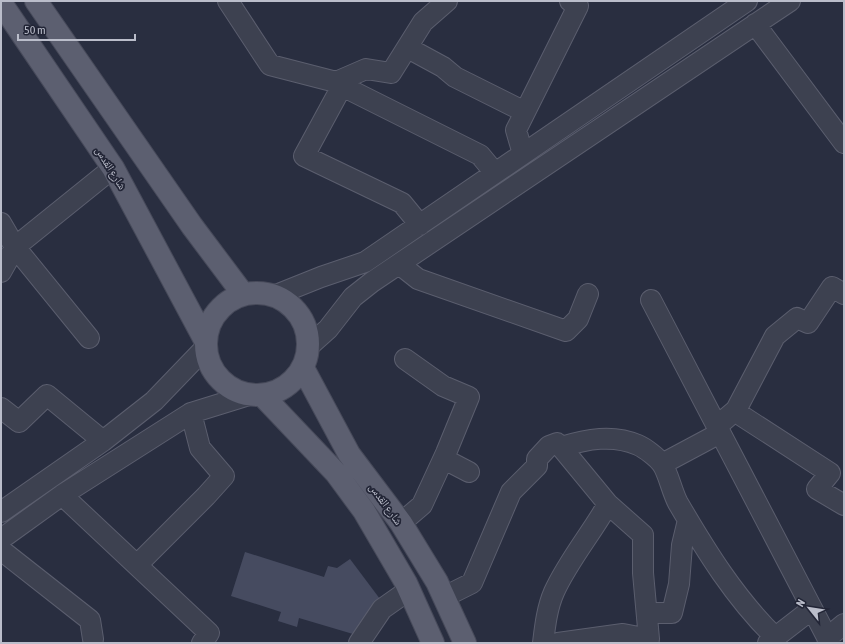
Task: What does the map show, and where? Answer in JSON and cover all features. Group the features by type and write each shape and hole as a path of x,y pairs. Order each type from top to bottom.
{"main road":[{"path":"36,1 192,226 243,294"},
{"name":"شارع القدس","path":"1,3 113,168 206,345"},
{"path":"254,292 276,295 287,301 300,316 308,333 309,346 303,368 296,378 275,392 256,395 236,391 224,383 215,373 209,361 206,345 208,329 217,312 231,299 243,294 254,292"},
{"name":"شارع القدس","path":"303,368 349,454 401,523 437,582 465,643"},
{"name":"شارع القدس","path":"256,395 336,473 364,511 409,590 433,643"}],"street":[{"path":"228,1 270,65 339,84 480,155 496,173"},
{"path":"420,225 402,203 304,156 339,84 366,69 391,73 423,22 447,1"},
{"path":"523,154 516,130 578,6 570,1"},
{"path":"276,295 321,277 365,262 747,1"},
{"path":"309,346 328,329 353,297 399,264 790,1"},
{"path":"755,24 842,136"},
{"path":"408,48 443,67 454,77 525,112"},
{"path":"1,272 15,247 113,168"},
{"path":"1,223 15,247 89,338"},
{"path":"399,264 418,279 566,331 578,319 588,294"},
{"path":"662,464 718,430 736,410 775,336 798,318 808,323 832,287 844,294"},
{"path":"650,300 828,640 844,624"},
{"path":"1,512 103,441 154,402 206,345"},
{"path":"401,523 422,505 444,459 469,397 443,386 405,359"},
{"path":"1,408 19,422 47,395 103,441"},
{"path":"1,539 62,495 191,413 256,395"},
{"path":"736,410 742,416 830,473 817,489 844,505"},
{"path":"137,565 224,476 200,448 191,413"},
{"path":"561,447 581,441 607,438 639,445 662,464 672,491 703,546 728,583 772,640 812,609"},
{"path":"444,597 472,583 511,492 537,466 537,459 550,446 557,443 608,504 643,535 643,573 650,639 623,634 558,643"},
{"path":"444,459 469,472"},
{"path":"62,495 209,633 202,643"},
{"path":"543,643 546,617 553,594 567,567 608,504"},
{"path":"647,613 672,613 679,584 682,545 688,520"},
{"path":"1,550 90,620 93,642"},
{"path":"359,643 382,609 409,590"}],"building":[{"path":"245,552 324,577 328,566 337,568 350,559 380,599 353,634 299,618 297,627 278,621 281,612 231,596"}]}
